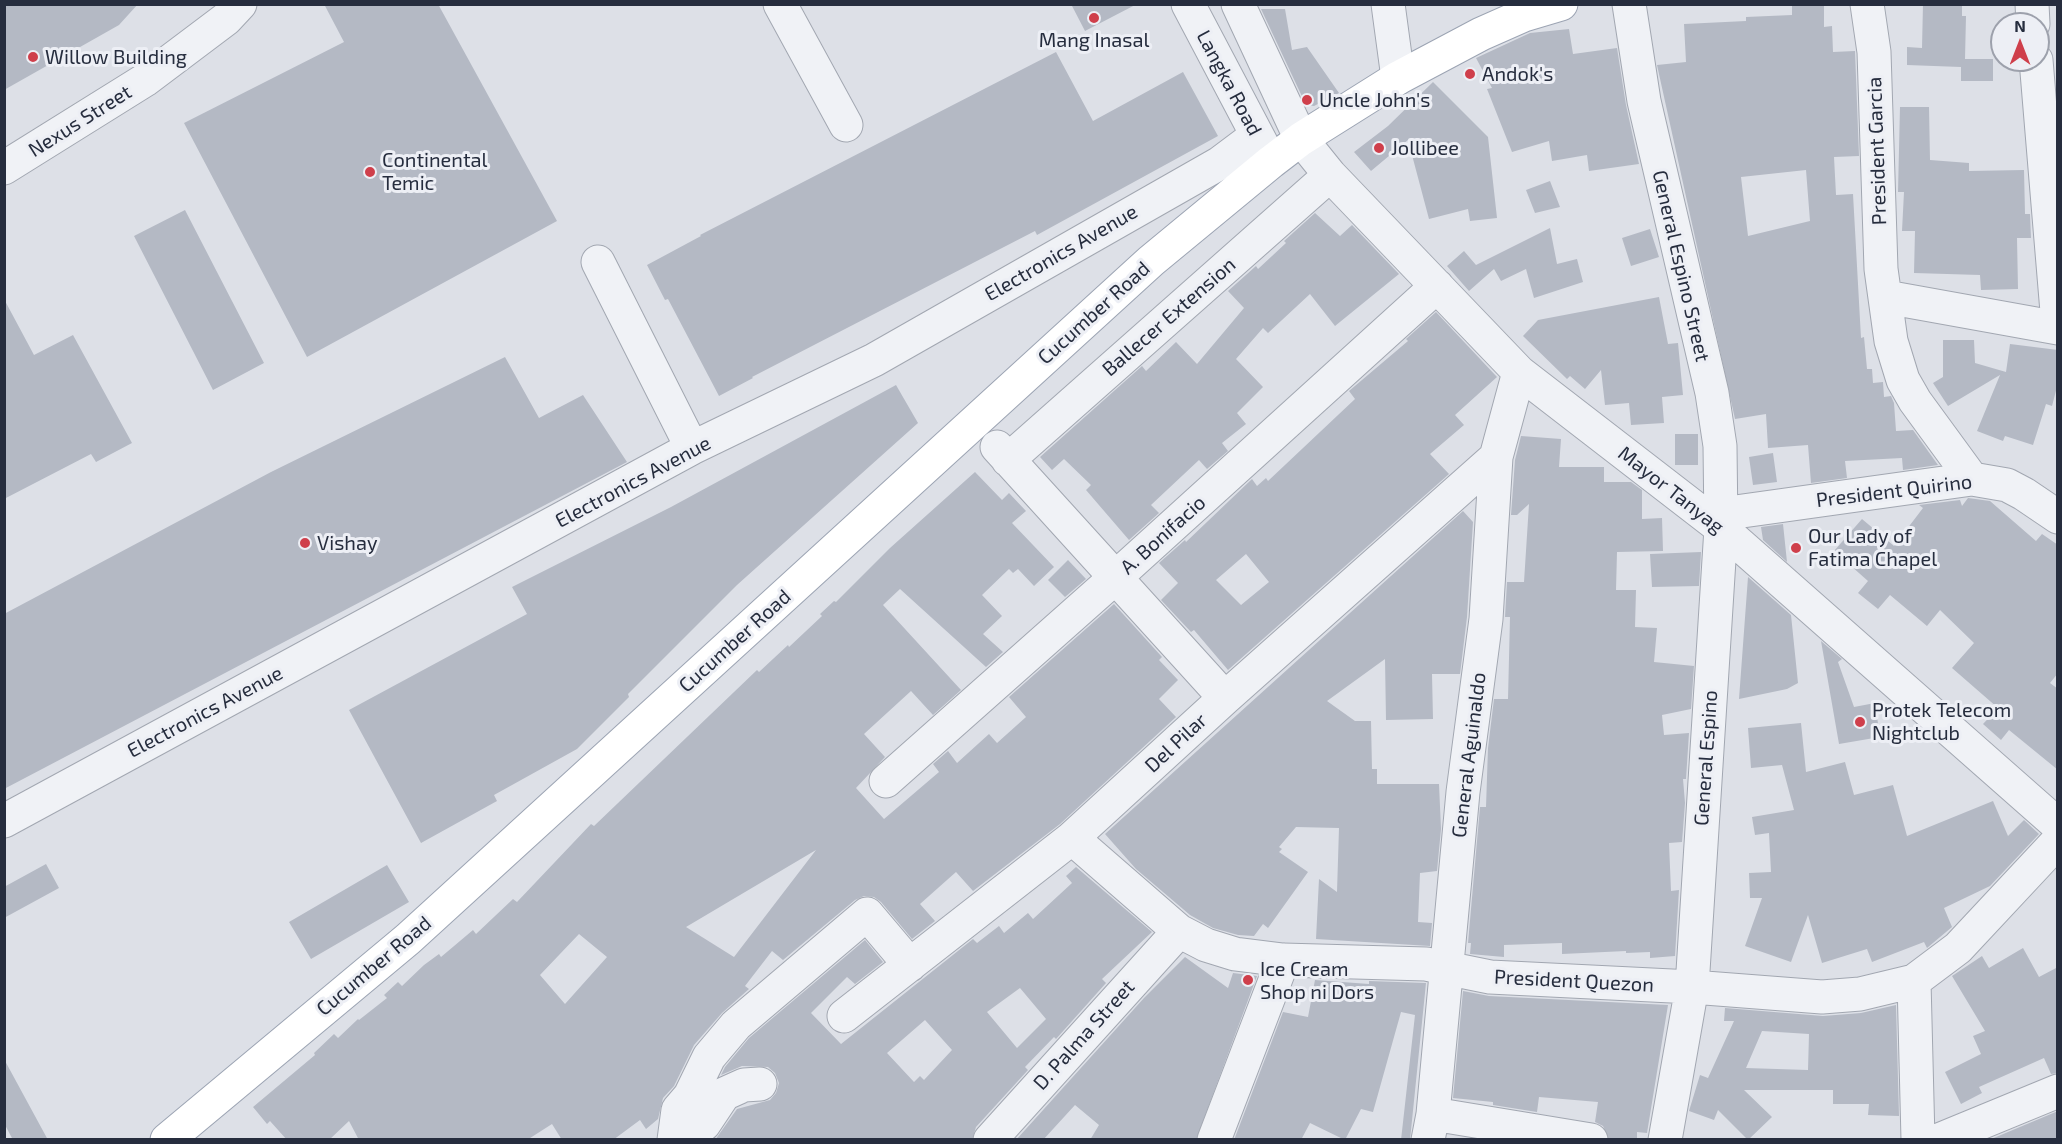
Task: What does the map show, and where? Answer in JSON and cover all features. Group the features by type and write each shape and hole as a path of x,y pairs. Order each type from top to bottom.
{"main road":[{"name":"Cucumber Road","path":"167,1140 408,939 1151,261 1264,149 1301,139 1398,78 1481,34 1524,15 1561,4"}],"street":[{"name":"Nexus Street","path":"4,168 146,80 226,19 240,4"},
{"path":"780,4 846,125"},
{"name":"Langka Road","path":"1188,4 1264,149"},
{"name":"Mayor Tanyag","path":"1238,4 1301,139 1330,175 1520,372 1721,521 2058,825"},
{"path":"1388,4 1398,78"},
{"name":"General Espino Street","path":"1629,4 1644,101 1712,393 1720,446 1721,521"},
{"name":"President Garcia","path":"1868,4 1874,52 1881,268 1892,341 1903,380 1915,401 1972,478"},
{"path":"1886,297 2058,326 2037,72"},
{"name":"Electronics Avenue","path":"4,821 692,448 874,360 1220,163 1264,149"},
{"name":"Ballecer Extension","path":"1116,578 1002,453 1330,175"},
{"path":"598,262 692,448"},
{"name":"A. Bonifacio","path":"886,781 1116,578 1437,286"},
{"name":"General Aguinaldo","path":"1431,1127 1463,792 1486,619 1496,457 1520,372"},
{"name":"Del Pilar","path":"844,1016 1072,838 1225,698 1496,457"},
{"name":"President Quirino","path":"1721,521 1972,478 2007,485 2058,517"},
{"name":"General Espino","path":"1665,1140 1692,987 1721,521"},
{"path":"1116,578 1225,698"},
{"name":"President Quezon","path":"1072,838 1179,931 1206,945 1235,954 1283,960 1397,962 1490,977 1692,987 1822,997 1860,994 1914,981 1958,948 2058,841"},
{"path":"674,1140 678,1110 690,1096 709,1057 736,1025 867,914 910,965"},
{"name":"D. Palma Street","path":"990,1140 1179,931"},
{"path":"1214,1140 1283,960"},
{"path":"1914,981 1918,1140"},
{"path":"685,1140 704,1124 724,1094 738,1087 760,1084"},
{"path":"1939,1140 2058,1091"},
{"path":"1431,1127 1591,1140"}],"building":[{"name":"Willow Building","path":"4,4 138,4 119,25 4,90"},
{"name":"Continental Temic","path":"324,4 438,4 557,221 307,357 184,123 344,42"},
{"name":"Mang Inasal","path":"1071,4 1137,4 1085,31"},
{"path":"1792,4 1824,4 1824,27 1832,26 1833,52 1855,51 1859,156 1834,157 1836,195 1853,194 1861,338 1864,337 1867,369 1872,369 1873,383 1883,382 1884,397 1891,396 1894,403 1896,431 1913,430 1938,465 1903,470 1902,458 1845,461 1847,478 1811,483 1808,445 1768,448 1766,414 1735,419 1657,65 1686,62 1684,24 1746,21 1746,17 1792,15","holes":["1806,170 1810,221 1748,236 1741,177"]},
{"path":"1923,4 1962,4 1962,16 1966,16 1965,59 1990,59 1993,81 1961,81 1961,67 1907,65 1907,47 1922,48"},
{"path":"1261,9 1285,9 1292,50 1307,47 1339,93 1314,106 1306,105"},
{"path":"1569,29 1573,54 1617,48 1639,164 1589,171 1587,155 1552,161 1549,141 1512,152 1487,89 1492,88 1476,58 1530,33"},
{"path":"1056,52 1093,121 1183,72 1218,136 1037,235 1035,231 719,396 668,299 665,300 647,265 700,235"},
{"path":"1433,82 1488,137 1497,218 1470,221 1468,209 1429,219 1408,140 1371,171 1354,152 1388,126"},
{"path":"1900,107 1929,107 1930,160 1969,163 1969,171 2024,170 2025,214 2030,214 2031,238 2017,238 2018,289 1981,290 1980,275 1914,273 1915,231 1902,231 1904,192 1898,192"},
{"path":"1550,181 1560,207 1535,213 1526,190"},
{"path":"185,210 264,363 213,390 134,236"},
{"path":"1315,213 1340,236 1352,225 1399,274 1335,326 1310,294 1268,333 1263,328 1236,359 1263,387 1237,413 1246,424 1222,443 1228,451 1207,469 1199,460 1151,505 1159,513 1129,540 1086,490 1091,485 1064,459 1052,470 1040,457 1142,366 1146,371 1176,342 1197,364 1244,308 1228,291 1256,266 1258,269"},
{"path":"1550,228 1557,264 1577,259 1583,282 1534,298 1526,269 1501,281 1494,269 1469,291 1447,266 1464,251 1476,265"},
{"path":"1650,229 1659,257 1631,266 1622,238"},
{"path":"1659,297 1668,344 1678,343 1683,395 1662,397 1664,423 1631,425 1629,403 1605,405 1601,370 1585,389 1570,376 1567,379 1523,336 1538,320"},
{"path":"4,299 34,355 73,335 132,443 96,462 91,454 4,499"},
{"path":"1436,312 1497,377 1455,415 1464,425 1430,454 1449,474 1228,670 1194,630 1191,632 1161,600 1178,583 1159,563 1185,540 1186,542 1252,479 1257,486 1266,478 1268,481 1355,399 1349,391 1408,341 1406,339","holes":["1246,554 1269,582 1241,605 1216,580"]},
{"path":"1943,340 1974,340 1975,363 2006,372 2010,344 2058,350 2058,383 2052,406 2046,404 2033,445 2005,436 2003,441 1977,431 2000,375 1948,406 1933,383 1943,377"},
{"name":"Vishay","path":"505,357 539,418 583,395 627,462 4,789 4,614 271,472"},
{"path":"896,385 918,423 737,585 628,694 629,697 577,749 494,795 497,801 421,843 349,710 527,614 512,587 671,507"},
{"path":"1675,434 1698,434 1698,465 1675,465"},
{"path":"1521,436 1561,439 1559,467 1604,467 1604,482 1631,482 1642,490 1642,519 1662,518 1663,551 1617,552 1616,590 1636,590 1635,627 1657,628 1654,662 1694,666 1691,709 1662,715 1664,735 1689,733 1686,779 1683,779 1685,803 1682,842 1669,843 1671,891 1679,890 1675,956 1650,958 1650,952 1626,953 1626,951 1562,954 1562,943 1504,945 1504,957 1470,954 1471,943 1468,943 1480,807 1486,807 1488,748 1494,699 1508,699 1510,617 1505,617 1507,582 1524,582 1529,504 1517,515 1511,515 1515,460"},
{"path":"1773,453 1777,482 1753,485 1749,457"},
{"path":"975,472 1002,500 1009,493 1026,511 1012,523 1054,567 1034,586 1018,569 1013,573 1009,569 982,595 1002,616 983,634 1003,652 986,667 900,589 883,605 961,690 933,715 911,691 864,734 885,757 856,788 884,819 939,772 933,764 948,751 957,763 989,734 997,743 1026,717 1009,697 1114,604 1162,657 1159,660 1178,680 1159,699 1176,717 1060,824 973,891 956,872 920,904 935,921 912,939 881,902 874,897 864,896 855,900 783,960 772,951 745,986 749,989 722,1013 694,1045 674,1086 663,1098 658,1119 646,1129 640,1120 613,1140 562,1140 552,1124 527,1140 359,1140 349,1121 329,1140 287,1140 270,1121 267,1124 253,1107 315,1055 314,1053 334,1034 338,1038 358,1019 387,998 384,995 398,982 402,986 424,965 439,954 441,957 473,930 476,934 513,899 517,902 591,824 594,826 757,670 759,672 788,645 789,647 822,616 820,614 834,601 836,602 890,548","holes":["816,850 734,957 686,927","579,934 607,957 565,1004 540,975"]},
{"path":"1968,498 1990,501 2036,541 2042,534 2058,545 2058,673 2050,683 2058,689 2058,770 2009,730 2001,740 1983,724 1998,708 1952,668 1974,643 1940,610 1927,626 1890,595 1878,609 1858,593 1868,581 1834,551 1862,519 1894,546 1923,508 1919,505 1960,500 1962,506"},
{"path":"1463,511 1473,522 1467,617 1460,674 1432,674 1433,719 1386,720 1385,659 1327,701 1355,721 1371,721 1372,769 1377,769 1377,784 1439,784 1441,829 1437,871 1420,873 1418,922 1432,923 1430,946 1316,939 1319,879 1337,892 1339,828 1296,827 1279,847 1282,849 1279,852 1308,872 1268,928 1263,924 1254,936 1238,935 1213,928 1190,915 1136,869 1105,834"},
{"path":"1783,524 1787,562 1763,540 1761,527"},
{"path":"1701,552 1699,586 1652,587 1650,554"},
{"path":"1068,560 1086,579 1065,597 1048,580"},
{"path":"1748,577 1791,615 1798,683 1787,689 1739,699"},
{"path":"1821,641 1842,659 1838,662 1854,707 1875,703 1880,737 1839,744"},
{"path":"1801,723 1806,772 1845,762 1854,795 1893,785 1907,836 1993,801 2008,836 2024,820 2039,834 1990,886 1944,908 1952,927 1927,948 1924,942 1872,962 1867,949 1822,963 1808,915 1791,962 1745,946 1762,898 1750,898 1749,873 1771,872 1769,833 1755,835 1752,817 1794,810 1782,765 1751,768 1748,728"},
{"path":"46,864 59,888 4,918 4,887"},
{"path":"387,865 409,902 311,959 289,922"},
{"path":"1076,867 1152,932 1102,979 1106,983 1056,1039 1054,1037 1025,1067 1028,1070 976,1127 972,1140 715,1140 737,1109 770,1100 776,1093 779,1083 775,1073 768,1067 742,1066 721,1075 725,1067 749,1038 865,940 883,962 855,984 847,977 811,1013 841,1044 973,939 977,943 999,926 1004,933 1028,913 1033,919 1072,883 1066,876","holes":["1020,988 1046,1019 1017,1048 987,1012","925,1020 952,1050 924,1080 920,1076 914,1082 887,1053"]},
{"path":"2023,948 2039,977 2058,967 2058,1073 2051,1074 2044,1058 1979,1087 1982,1093 1961,1104 1945,1072 1981,1054 1973,1036 1985,1031 1952,976 1982,956 1989,968"},
{"path":"1185,957 1228,988 1233,973 1257,976 1196,1140 1090,1140 1099,1125 1075,1105 1043,1140 1016,1140 1144,998"},
{"path":"1315,980 1369,984 1369,981 1426,983 1410,1140 1401,1140 1415,1015 1401,1012 1373,1112 1361,1109 1345,1140 1310,1123 1301,1140 1234,1140 1283,1012 1308,1017"},
{"path":"1463,991 1489,996 1668,1005 1647,1133 1637,1132 1637,1140 1609,1140 1603,1126 1595,1122 1598,1102 1539,1097 1537,1112 1493,1105 1493,1102 1453,1098"},
{"path":"1896,1005 1899,1116 1868,1115 1869,1104 1833,1104 1833,1090 1744,1090 1772,1117 1748,1140 1718,1110 1714,1120 1689,1111 1700,1075 1708,1078 1734,1021 1724,1021 1725,1008 1823,1016 1861,1013","holes":["1762,1031 1809,1034 1808,1070 1746,1068"]},
{"path":"4,1059 48,1140 13,1140 4,1123"},
{"path":"2058,1111 2058,1140 1989,1140"}],"place":[{"name":"Mang Inasal","path":"1094,18"},
{"name":"Willow Building","path":"33,57"},
{"name":"Andok's","path":"1470,74"},
{"name":"Uncle John's","path":"1307,100"},
{"name":"Jollibee","path":"1379,148"},
{"name":"Continental Temic","path":"370,172"},
{"name":"Vishay","path":"305,543"},
{"name":"Our Lady of Fatima Chapel","path":"1796,548"},
{"name":"Protek Telecom Nightclub","path":"1860,722"},
{"name":"Ice Cream Shop ni Dors","path":"1248,980"}]}
